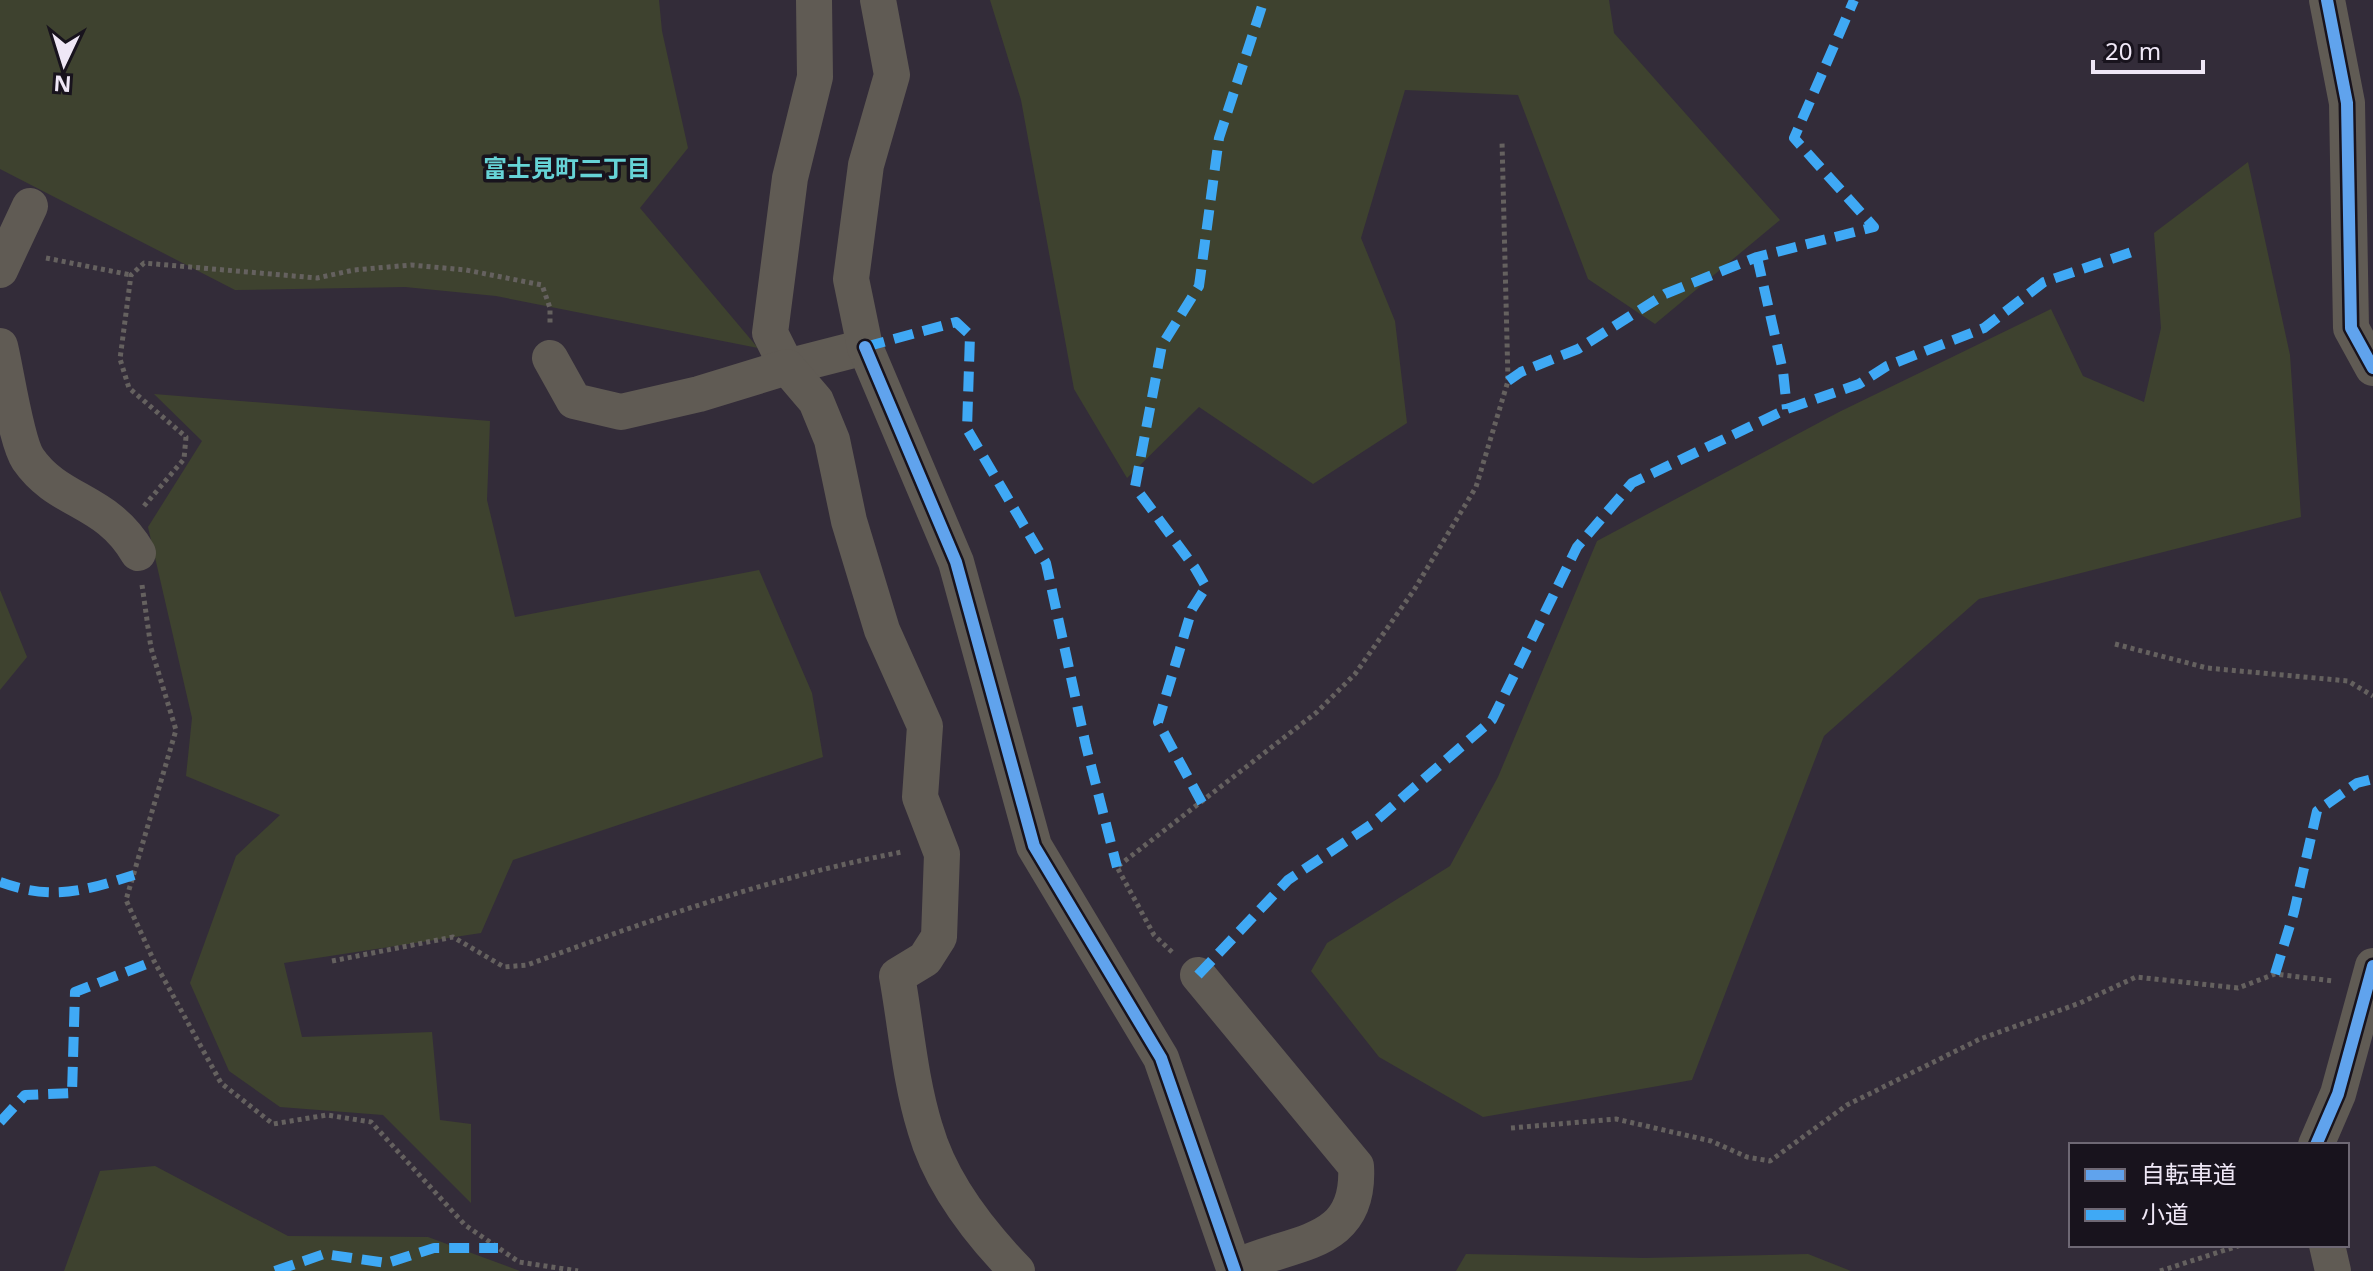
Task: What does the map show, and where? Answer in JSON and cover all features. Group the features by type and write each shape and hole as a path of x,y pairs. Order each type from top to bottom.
{"street":[{"path":"814,0 815,77 790,178 770,333 787,367 816,401 832,440 849,521 882,630 925,726 920,797 942,854 939,937 925,959 897,976 925,1129 956,1194 996,1250 1017,1271"},
{"path":"878,0 892,75 866,165 851,279 865,347 956,562 1034,846 1161,1058 1236,1269 1330,1235 1358,1194 1356,1166 1198,975"},
{"path":"2327,0 2347,103 2351,328 2373,368"},
{"path":"4,261 30,206"},
{"path":"0,346 27,457 51,483 105,513 131,541"},
{"path":"550,358 574,401 621,412 699,394 865,347"},
{"path":"2317,1143 2338,1094 2368,981"},
{"path":"2327,1247 2333,1271"}],"path":[{"path":"1198,975 1154,935 1117,867 1317,712 1355,674 1414,590 1476,487 1508,381 1502,141"},
{"path":"4,261 131,275"},
{"path":"550,358 550,308 542,285 518,280 411,265 354,270 317,278 144,263 131,275 120,359 129,388 186,437 184,459 131,541 151,648 176,730 126,900 154,961 221,1083 273,1124 327,1115 371,1122 465,1225 519,1262 578,1271"},
{"path":"2115,644 2207,668 2348,681 2373,696"},
{"path":"332,961 453,937 504,967 527,965 689,906 826,866 905,851 942,854"},
{"path":"1511,1128 1616,1119 1711,1141 1747,1157 1770,1161 1847,1105 1980,1039 2080,1003 2136,977 2238,988 2275,974 2336,981 2368,981"},
{"path":"2160,1271 2235,1247"}],"green space":[{"path":"0,0 659,0 662,31 688,148 640,208 758,348 496,296 405,287 235,290 0,169"},
{"path":"990,0 1609,0 1614,33 1780,220 1655,324 1588,279 1518,95 1405,90 1361,238 1395,321 1407,423 1313,484 1199,407 1127,478 1074,389 1021,100"},
{"path":"2248,162 2290,355 2301,517 1979,599 1824,736 1692,1080 1483,1117 1379,1057 1311,971 1327,943 1450,866 1498,777 1597,541 1839,412 2051,309 2083,376 2144,402 2161,328 2154,233"},
{"path":"154,394 490,421 487,500 515,617 759,570 812,693 823,757 513,860 481,933 284,963 302,1037 432,1032 440,1120 471,1124 471,1203 383,1115 280,1107 229,1071 190,983 236,856 280,815 186,776 192,718 148,527 202,441"},
{"path":"0,590 27,657 0,690"},
{"path":"155,1166 288,1236 428,1237 520,1271 64,1271 100,1171"},
{"path":"1466,1254 1645,1258 1808,1254 1851,1271 1456,1271"}],"marked path":[{"path":"1202,803 1158,722 1192,609 1206,587 1135,487 1162,345 1199,286 1219,138 1264,0"},
{"path":"1508,381 1521,372 1578,349 1665,294 1757,257 1874,227 1794,138 1854,0"},
{"path":"1198,975 1288,880 1372,824 1492,720 1577,547 1632,483 1787,409 1859,384 1887,366 1984,328 2044,282 2132,252"},
{"path":"1757,257 1783,371 1787,409"},
{"path":"865,347 956,322 970,335 967,429 1046,563 1086,746 1117,867"},
{"path":"2275,974 2294,912 2317,811 2357,783 2373,779"},
{"path":"0,882 36,891 68,892 134,875"},
{"path":"0,1122 25,1095 72,1093 75,992 154,961"},
{"path":"275,1271 324,1254 387,1263 434,1248 498,1248"}],"cycle path":[{"path":"2327,0 2347,103 2351,328 2373,368"},
{"path":"865,347 956,562 1034,846 1161,1058 1235,1271"},
{"path":"2317,1143 2338,1094 2373,966"}],"district":[{"name":"富士見町二丁目","path":"567,167"}]}
